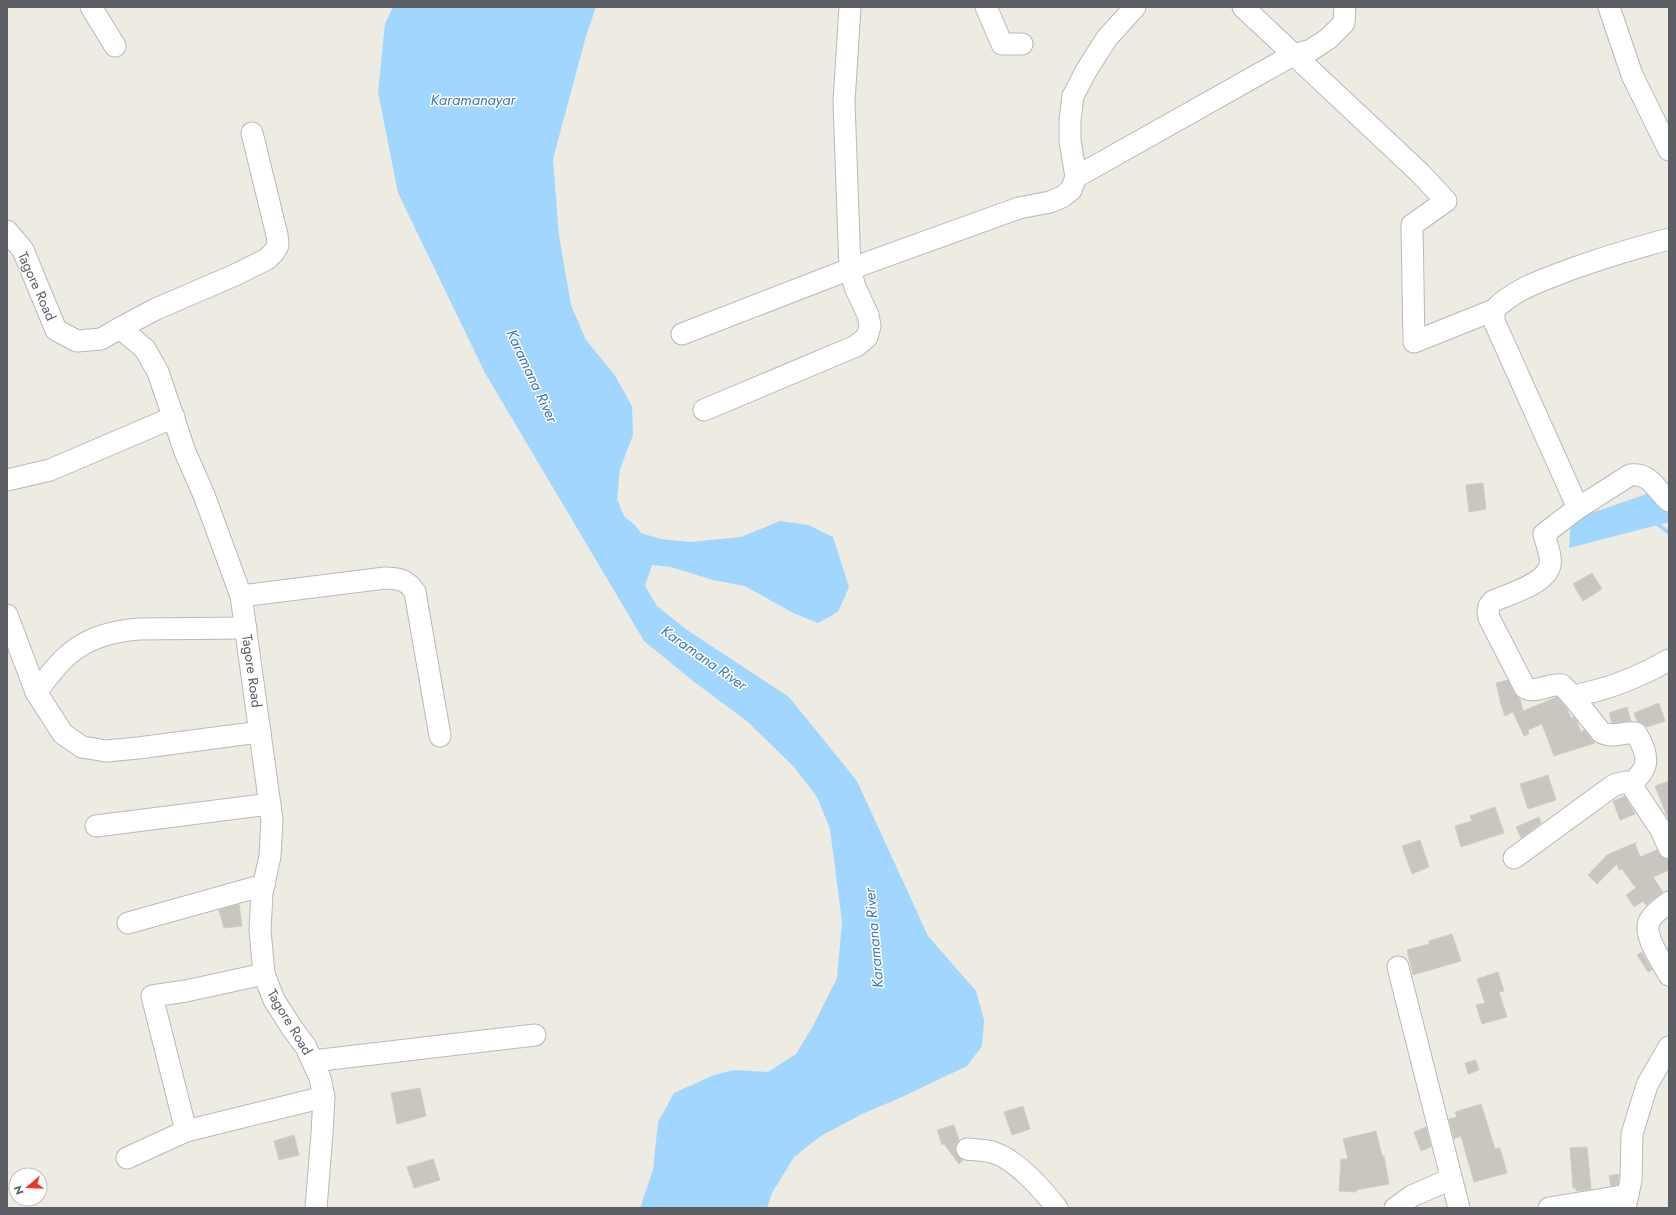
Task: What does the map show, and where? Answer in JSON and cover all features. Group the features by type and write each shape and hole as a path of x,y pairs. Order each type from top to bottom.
{"street":[{"path":"91,7 115,46"},
{"path":"704,410 856,346 867,337 870,326 868,315 855,287 850,270 844,102 850,7"},
{"path":"986,7 1002,44 1022,44"},
{"path":"682,334 1019,208 1050,202 1062,197 1071,190 1076,176 1070,134 1073,96 1086,70 1107,38 1135,7"},
{"path":"1243,7 1420,173 1446,201 1412,225 1414,342 1494,310 1502,302 1537,282 1598,260 1669,239"},
{"path":"1076,176 1293,55 1311,50 1328,39 1344,23 1345,7"},
{"path":"1609,7 1632,75 1669,150"},
{"path":"120,328 156,309 257,264 274,252 278,245 278,234 252,133"},
{"name":"Tagore Road","path":"7,231 23,250 56,330 77,341 101,339 120,328 145,349 158,372 185,452 204,495 241,596 272,820 270,856 262,893 260,930 264,974 274,1000 306,1047 320,1078 324,1097 316,1208"},
{"path":"1494,310 1494,321 1578,508"},
{"path":"7,480 50,470 174,417"},
{"path":"1669,501 1649,480 1639,474 1630,475 1578,508 1544,534 1550,565 1546,573 1536,583 1493,601 1489,606 1488,612 1525,688 1534,690 1549,685 1562,685 1601,732 1606,735 1613,736 1628,732 1636,733 1640,740 1646,761 1644,768 1634,782 1634,789 1661,830 1669,848"},
{"path":"241,596 385,578 399,579 408,583 415,592 440,736"},
{"path":"7,615 36,692 63,734 82,747 106,751 260,732"},
{"path":"36,692 68,655 101,635 139,628 246,628"},
{"path":"1572,696 1594,692 1643,675 1669,660"},
{"path":"1514,858 1614,785 1634,782"},
{"path":"96,826 270,804"},
{"path":"128,923 264,885"},
{"path":"1669,902 1655,914 1648,923 1648,932 1652,945 1669,975"},
{"path":"1398,967 1459,1208"},
{"path":"186,1131 152,996 186,991 264,974"},
{"path":"313,1061 535,1035"},
{"path":"1549,1208 1626,1202 1632,1175 1632,1134 1647,1085 1669,1047"},
{"path":"127,1158 186,1131 324,1097"},
{"path":"967,1149 992,1152 1011,1162 1046,1194 1057,1208"},
{"path":"1395,1208 1412,1196 1452,1179"}],"water":[{"name":"Karamanayar","path":"393,7 596,7 586,36 553,159 559,236 571,305 586,340 614,374 632,406 633,435 620,469 617,499 624,516 635,525 641,533 661,539 690,542 741,537 780,521 808,525 833,537 849,587 838,612 818,623 793,613 745,586 713,580 671,567 652,565 645,586 657,606 687,630 789,697 857,781 928,936 976,991 984,1020 982,1046 967,1066 862,1114 821,1136 794,1157 772,1193 767,1208 640,1208 653,1170 658,1122 674,1093 714,1075 734,1070 768,1072 796,1054 813,1026 837,978 842,922 830,829 817,797 794,767 748,722 693,681 644,641 485,373 398,193 378,92 385,24"},
{"path":"1664,488 1669,522 1569,548 1571,520"}],"building":[{"path":"1483,483 1486,509 1469,512 1466,485"},
{"path":"1592,573 1602,589 1583,601 1573,584"},
{"path":"1508,680 1514,693 1520,699 1523,711 1557,697 1567,709 1571,718 1574,717 1577,721 1581,732 1584,730 1595,743 1554,756 1542,724 1528,730 1529,734 1524,736 1513,712 1505,716 1501,705 1496,683"},
{"path":"1659,703 1665,721 1647,727 1637,721 1634,713"},
{"path":"1627,707 1631,721 1612,723 1609,713"},
{"path":"1548,775 1556,800 1528,809 1520,784"},
{"path":"1669,781 1669,819 1668,819 1655,786"},
{"path":"1625,796 1635,814 1620,820 1613,801"},
{"path":"1495,807 1504,833 1461,847 1455,826 1472,821 1470,816"},
{"path":"1539,817 1541,823 1521,838 1516,827"},
{"path":"1420,840 1429,867 1412,874 1402,846"},
{"path":"1637,842 1635,844 1640,857 1657,850 1662,857 1669,860 1669,870 1653,877 1663,892 1646,905 1643,901 1634,907 1626,895 1636,888 1622,869 1619,870 1617,864 1597,884 1588,875 1607,855"},
{"path":"239,904 242,926 224,928 219,910"},
{"path":"1452,934 1461,961 1413,975 1407,950 1429,944 1429,941"},
{"path":"1642,952 1652,970 1648,972 1637,955"},
{"path":"1498,972 1504,991 1499,992 1507,1017 1482,1024 1476,1005 1485,1003 1477,979"},
{"path":"1476,1060 1479,1070 1468,1074 1465,1063"},
{"path":"420,1088 426,1116 397,1124 391,1093"},
{"path":"1481,1104 1495,1149 1500,1148 1507,1173 1474,1182 1461,1136 1454,1139 1449,1119 1457,1117 1455,1112"},
{"path":"1023,1106 1030,1129 1012,1135 1004,1112"},
{"path":"954,1125 959,1140 955,1147 956,1153 963,1160 959,1164 944,1144 942,1145 937,1130"},
{"path":"1426,1127 1431,1147 1421,1151 1414,1132"},
{"path":"1376,1131 1382,1156 1384,1156 1389,1184 1356,1190 1356,1192 1339,1191 1341,1159 1348,1159 1343,1139"},
{"path":"294,1135 299,1155 279,1160 274,1141"},
{"path":"1587,1147 1591,1189 1576,1191 1576,1188 1573,1188 1570,1148"},
{"path":"433,1159 440,1180 414,1188 407,1167"},
{"path":"1619,1174 1618,1185 1611,1186 1609,1176"}],"waterway":[{"path":"1655,522 1669,533"}],"water label":[{"name":"Karamana River","path":"532,376"},
{"name":"Karamana River","path":"704,658"},
{"name":"Karamana River","path":"874,938"}]}
